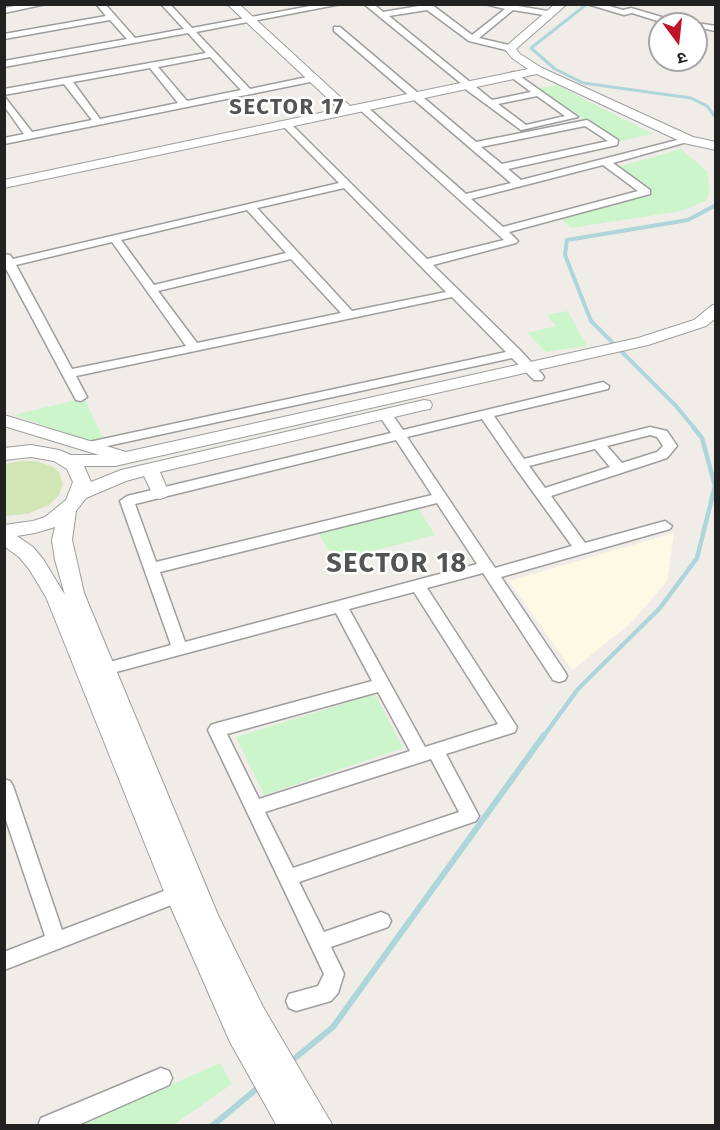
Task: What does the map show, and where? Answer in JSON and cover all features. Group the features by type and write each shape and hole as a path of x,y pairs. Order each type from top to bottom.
{"street":[{"path":"4,11 42,4"},
{"path":"100,4 132,40"},
{"path":"165,4 248,92"},
{"path":"232,4 348,111"},
{"path":"4,64 336,4"},
{"path":"368,4 468,86 524,128 573,117 514,75"},
{"path":"489,4 514,6 550,14"},
{"path":"510,48 562,4"},
{"path":"591,4 624,13 631,10 648,15"},
{"path":"381,15 428,6 472,39 510,48 516,56 538,70 689,140 710,145"},
{"path":"472,39 514,6"},
{"path":"4,37 112,18"},
{"path":"338,29 449,124 457,124 519,184"},
{"path":"4,92 214,54"},
{"path":"152,65 185,105"},
{"path":"4,184 538,70"},
{"path":"4,141 312,79"},
{"path":"67,81 98,122"},
{"path":"490,103 538,93"},
{"path":"4,99 30,136"},
{"path":"363,108 512,241 426,263"},
{"path":"474,141 486,143 586,123 613,140 614,143 500,168"},
{"path":"286,124 534,373"},
{"path":"464,198 607,163 689,140"},
{"path":"486,143 512,165"},
{"path":"502,231 646,192 607,163"},
{"path":"81,397 7,259 114,238 346,184"},
{"path":"249,206 349,315"},
{"path":"114,238 194,348"},
{"path":"150,289 292,255"},
{"path":"68,374 456,293"},
{"path":"647,346 700,323 716,309"},
{"path":"4,531 35,527 52,521 99,484 150,469 385,414 603,356 699,336 716,326"},
{"path":"89,446 516,353"},
{"path":"4,454 31,451 54,454 70,461 95,462 534,373"},
{"path":"180,649 127,501 603,386"},
{"path":"385,414 559,676"},
{"path":"485,414 582,549"},
{"path":"4,421 126,457"},
{"path":"4,421 10,435 31,451"},
{"path":"155,451 161,430"},
{"path":"520,464 650,431 662,434 670,446 662,455 542,494"},
{"path":"598,444 620,469"},
{"path":"70,461 81,476 62,540 74,593 207,918 254,1016 266,1057 301,1117"},
{"path":"150,469 160,493"},
{"path":"151,568 440,498"},
{"path":"105,669 417,585 582,549 665,526"},
{"path":"4,536 26,552 56,597 177,894 240,1032 266,1057"},
{"path":"4,555 36,564"},
{"path":"254,808 509,727 417,585"},
{"path":"287,878 470,816 383,684 340,606"},
{"path":"296,1001 324,994 332,986 334,974 217,730 383,684"},
{"path":"4,786 56,940"},
{"path":"4,960 177,894"},
{"path":"319,943 381,921"},
{"path":"49,1125 161,1078"}],"shaded area":[{"path":"674,533 667,581 632,622 572,670 509,581"}],"green space":[{"path":"557,85 653,134 616,142 540,88"},
{"path":"681,149 707,171 710,191 706,201 681,211 571,228 560,218 652,193 618,167"},
{"path":"568,311 587,346 546,352 527,333 556,326 547,315"},
{"path":"84,398 103,438 89,441 14,415"},
{"path":"35,461 51,466 59,472 63,484 59,495 49,505 27,514 5,516 5,464"},
{"path":"418,508 435,535 335,561 318,533"},
{"path":"375,694 403,748 264,795 236,737"},
{"path":"220,1063 232,1084 173,1125 80,1125"}],"waterway":[{"path":"587,4 531,48 555,69 583,83 691,98 707,106 716,118"},
{"path":"695,429 676,406 591,321 565,255 567,240 688,220 716,205"},
{"path":"543,737 578,689 660,608 697,558 715,486 702,438 693,427"},
{"path":"289,1063 333,1027 544,735"},
{"path":"212,1126 259,1087"}],"district":[{"name":"SECTOR 17","path":"287,108"},
{"name":"SECTOR 18","path":"397,564"}]}
